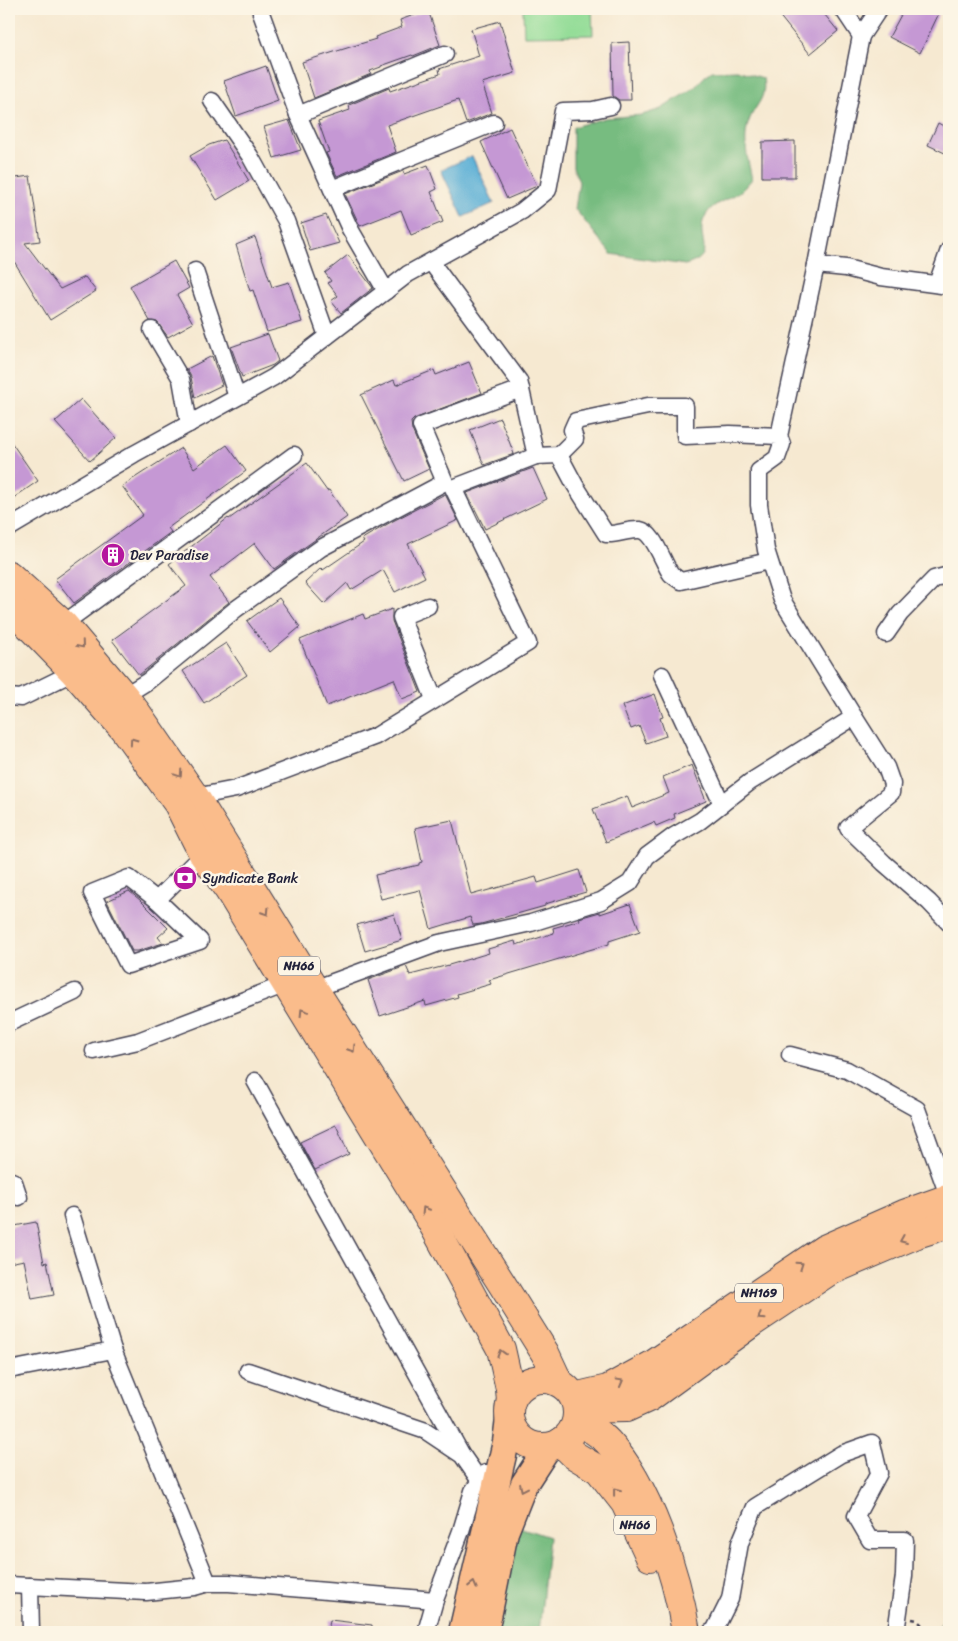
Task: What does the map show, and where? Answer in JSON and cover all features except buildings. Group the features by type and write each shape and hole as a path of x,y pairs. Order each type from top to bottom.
{"highway":[{"name":"NH66","path":"9,574 63,624 137,713 195,797 314,989 545,1353 572,1402 631,1472 649,1507 682,1607 686,1632"},
{"name":"NH66","path":"9,605 74,672 123,728 178,804 203,854 228,889 436,1229 501,1349 510,1388 512,1428 526,1443 537,1446 554,1444 599,1470 625,1502 656,1570 674,1632"},
{"name":"NH169","path":"572,1402 608,1389 652,1365 824,1249 904,1214 949,1198"},
{"name":"NH169","path":"572,1402 626,1408 650,1397 753,1322 828,1272 917,1234 949,1224"},
{"path":"510,1409 516,1391 525,1383 547,1378 572,1402 574,1430 567,1438 554,1444"}],"main road":[{"path":"462,1632 489,1478 506,1442 510,1409"},
{"path":"485,1632 505,1532 524,1484 554,1444"}],"street":[{"path":"261,9 298,115 350,229 386,291"},
{"path":"844,9 861,36"},
{"path":"880,9 861,36 816,265 779,436 782,444 778,458 759,471 759,505 766,550 782,600 886,767 892,784 891,793 880,804 848,828 949,922"},
{"path":"298,115 444,54"},
{"path":"212,101 250,156 286,221 327,336"},
{"path":"9,528 274,377 408,274 522,211 548,190 563,111 594,110 611,106"},
{"path":"332,189 494,123"},
{"path":"816,265 846,268 881,276 943,285 949,250"},
{"path":"431,262 519,381 536,456"},
{"path":"195,271 237,397"},
{"path":"152,330 180,379 189,424"},
{"path":"124,696 148,681 236,609 320,548 445,482 421,426 521,389"},
{"path":"195,797 236,789 376,736 528,642 453,488 536,456 559,455 575,439 572,430 576,421 648,406 685,406 685,436 730,434 779,436"},
{"path":"63,624 294,455"},
{"path":"559,455 575,485 606,534 614,535 632,530 642,530 650,535 672,575 680,581 769,561"},
{"path":"886,634 900,614 934,579 949,574"},
{"path":"428,606 401,617 434,699"},
{"path":"9,697 21,698 74,672"},
{"path":"662,674 722,804"},
{"path":"314,989 440,943 531,923 601,901 630,883 647,856 674,836 700,822 750,782 854,717"},
{"path":"157,900 203,854"},
{"path":"128,878 157,900 200,941 128,965 92,893 128,878"},
{"path":"94,1051 138,1041 286,984"},
{"path":"9,1023 75,992"},
{"path":"790,1056 847,1070 917,1110 949,1198"},
{"path":"255,1081 462,1455"},
{"path":"9,1180 14,1182 18,1197"},
{"path":"72,1216 113,1350 208,1583"},
{"path":"9,1370 113,1350"},
{"path":"248,1371 426,1431 462,1455 489,1478 473,1491 461,1531 435,1600 426,1632"},
{"path":"711,1632 714,1631 730,1599 740,1543 755,1507 841,1454 872,1443 879,1473 856,1516 870,1540 905,1540 904,1576 897,1624"},
{"path":"9,1586 146,1592 194,1587 208,1583 229,1583 435,1600"},
{"path":"30,1586 31,1632"}],"path":[{"path":"897,1624 916,1620 929,1632"}],"green space":[{"path":"523,9 592,9 593,35 524,36"},
{"path":"737,70 763,78 764,85 762,97 751,115 746,135 746,150 752,179 740,192 718,203 709,210 703,223 704,251 702,256 696,261 685,265 611,254 575,209 579,182 573,167 573,127 605,118 642,115 661,109 695,87 712,71"},
{"path":"519,1527 549,1537 539,1632 495,1632"},
{"path":"949,1614 949,1632 944,1632 939,1626"}],"water":[{"path":"472,156 494,203 463,217 441,170"}],"place":[{"name":"Dev Paradise","path":"113,555"},
{"name":"Syndicate Bank","path":"185,878"}]}
